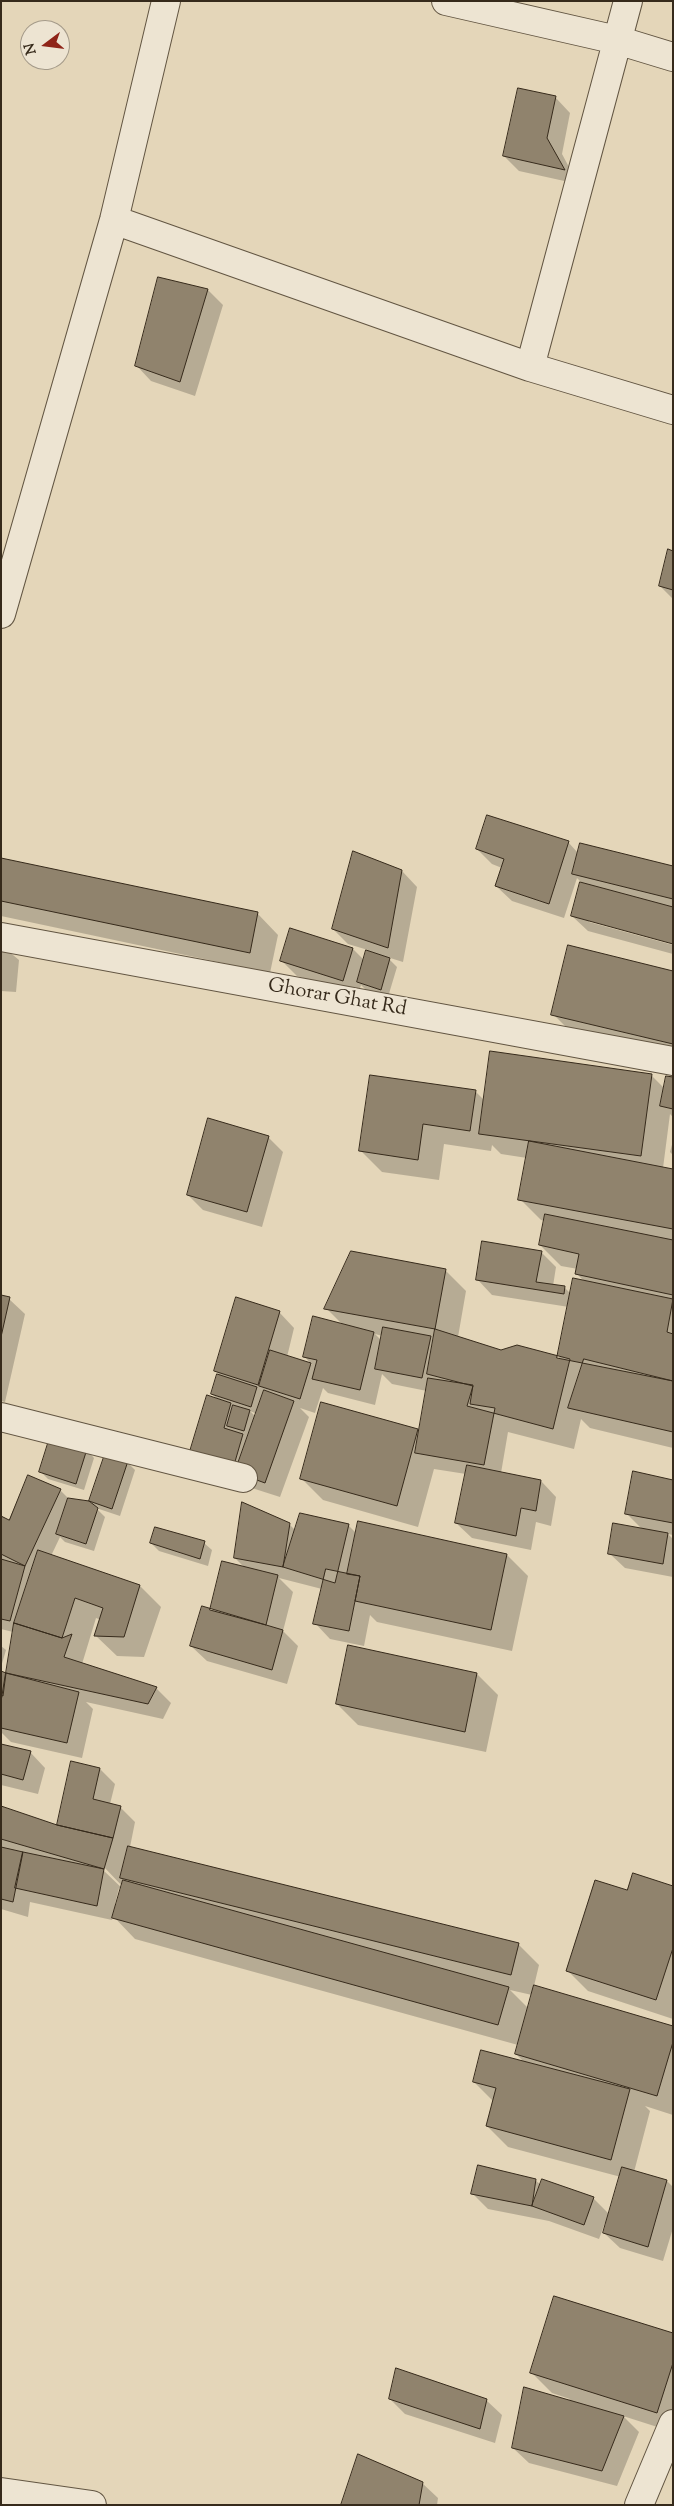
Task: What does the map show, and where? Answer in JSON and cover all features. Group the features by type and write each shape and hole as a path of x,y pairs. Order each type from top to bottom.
{"street":[{"path":"1,614 114,220 166,1"},
{"path":"446,1 617,40 673,57"},
{"path":"530,367 628,1"},
{"path":"114,220 530,367 673,410"},
{"name":"Ghorar Ghat Rd","path":"1,937 673,1061"},
{"path":"1,1417 243,1478"},
{"path":"639,2505 673,2424"},
{"path":"1,2492 92,2505"}],"building":[{"path":"518,88 556,96 547,138 565,170 503,156"},
{"path":"158,277 208,289 180,382 135,366"},
{"path":"668,549 673,551 673,590 659,586"},
{"path":"487,815 569,841 549,904 495,886 504,859 476,849"},
{"path":"580,843 673,866 673,899 572,874"},
{"path":"353,851 402,870 388,948 332,929"},
{"path":"1,858 258,912 250,953 1,901"},
{"path":"580,882 673,907 673,944 571,916"},
{"path":"290,928 353,948 343,981 280,961"},
{"path":"568,945 673,971 673,1044 551,1015"},
{"path":"366,950 390,958 381,990 357,982"},
{"path":"490,1051 652,1074 641,1156 479,1134"},
{"path":"370,1075 476,1090 470,1131 423,1124 418,1160 359,1151"},
{"path":"666,1076 673,1077 673,1109 660,1106"},
{"path":"208,1118 269,1136 247,1212 187,1195"},
{"path":"529,1141 673,1169 673,1229 518,1200"},
{"path":"545,1214 673,1240 673,1295 575,1274 579,1254 539,1245"},
{"path":"482,1241 542,1251 536,1282 565,1286 564,1294 476,1280"},
{"path":"351,1251 446,1269 435,1329 324,1309"},
{"path":"573,1278 673,1299 667,1332 673,1334 673,1381 557,1358"},
{"path":"1,1295 10,1297 1,1337"},
{"path":"236,1297 280,1311 258,1385 214,1371"},
{"path":"313,1316 374,1332 360,1390 312,1379 317,1360 303,1357"},
{"path":"383,1327 431,1336 422,1378 375,1369"},
{"path":"435,1329 501,1350 517,1345 570,1359 553,1429 467,1406 473,1386 427,1374"},
{"path":"270,1350 311,1363 300,1399 259,1386"},
{"path":"584,1359 673,1381 673,1432 568,1408"},
{"path":"217,1374 257,1387 251,1407 211,1394"},
{"path":"428,1378 473,1385 470,1404 495,1408 484,1465 415,1453"},
{"path":"264,1390 294,1401 265,1483 235,1472"},
{"path":"207,1395 231,1403 224,1428 243,1434 232,1472 188,1458"},
{"path":"321,1402 418,1429 397,1506 300,1479"},
{"path":"233,1405 250,1410 244,1431 227,1426"},
{"path":"50,1437 87,1449 76,1484 39,1472"},
{"path":"105,1454 128,1461 112,1509 89,1501"},
{"path":"467,1465 541,1480 536,1511 521,1508 516,1536 455,1523"},
{"path":"633,1471 673,1480 673,1523 625,1514"},
{"path":"28,1475 61,1489 25,1566 1,1554 1,1516 9,1520"},
{"path":"68,1498 89,1501 98,1508 86,1544 56,1534"},
{"path":"242,1502 290,1523 283,1567 234,1558"},
{"path":"300,1513 349,1524 335,1583 283,1567"},
{"path":"358,1521 507,1554 491,1630 355,1601 360,1576 347,1574"},
{"path":"613,1523 668,1533 663,1564 608,1554"},
{"path":"155,1527 205,1541 200,1559 150,1543"},
{"path":"38,1550 140,1585 124,1637 94,1636 103,1608 75,1598 62,1638 14,1623"},
{"path":"1,1559 25,1566 10,1621 1,1619"},
{"path":"222,1561 278,1575 266,1625 210,1610"},
{"path":"326,1569 360,1576 349,1631 313,1624"},
{"path":"202,1606 283,1630 272,1670 190,1646"},
{"path":"14,1623 62,1638 72,1634 64,1657 157,1687 148,1704 6,1673"},
{"path":"348,1645 477,1673 465,1732 336,1704"},
{"path":"1,1671 6,1673 3,1696 1,1695"},
{"path":"6,1673 79,1692 67,1743 1,1728 1,1702"},
{"path":"1,1744 31,1751 23,1780 1,1774"},
{"path":"71,1761 100,1768 93,1799 121,1806 113,1838 57,1825"},
{"path":"1,1806 57,1825 113,1838 104,1869 1,1839"},
{"path":"128,1846 519,1943 511,1975 120,1878"},
{"path":"1,1847 23,1852 13,1902 1,1899"},
{"path":"23,1852 104,1869 97,1906 15,1888"},
{"path":"633,1873 673,1886 673,1948 656,2000 566,1971 595,1880 627,1890"},
{"path":"123,1880 509,1987 498,2025 112,1918"},
{"path":"534,1985 673,2026 673,2042 657,2096 515,2054"},
{"path":"481,2050 630,2089 611,2160 486,2126 496,2088 473,2082"},
{"path":"478,2165 536,2179 532,2206 471,2194"},
{"path":"622,2167 667,2180 648,2247 603,2233"},
{"path":"542,2179 594,2197 584,2225 532,2206"},
{"path":"554,2296 673,2333 673,2363 657,2413 530,2373"},
{"path":"396,2368 487,2399 480,2429 389,2399"},
{"path":"524,2387 624,2416 602,2471 512,2448"},
{"path":"358,2454 423,2482 419,2505 341,2505"}]}
